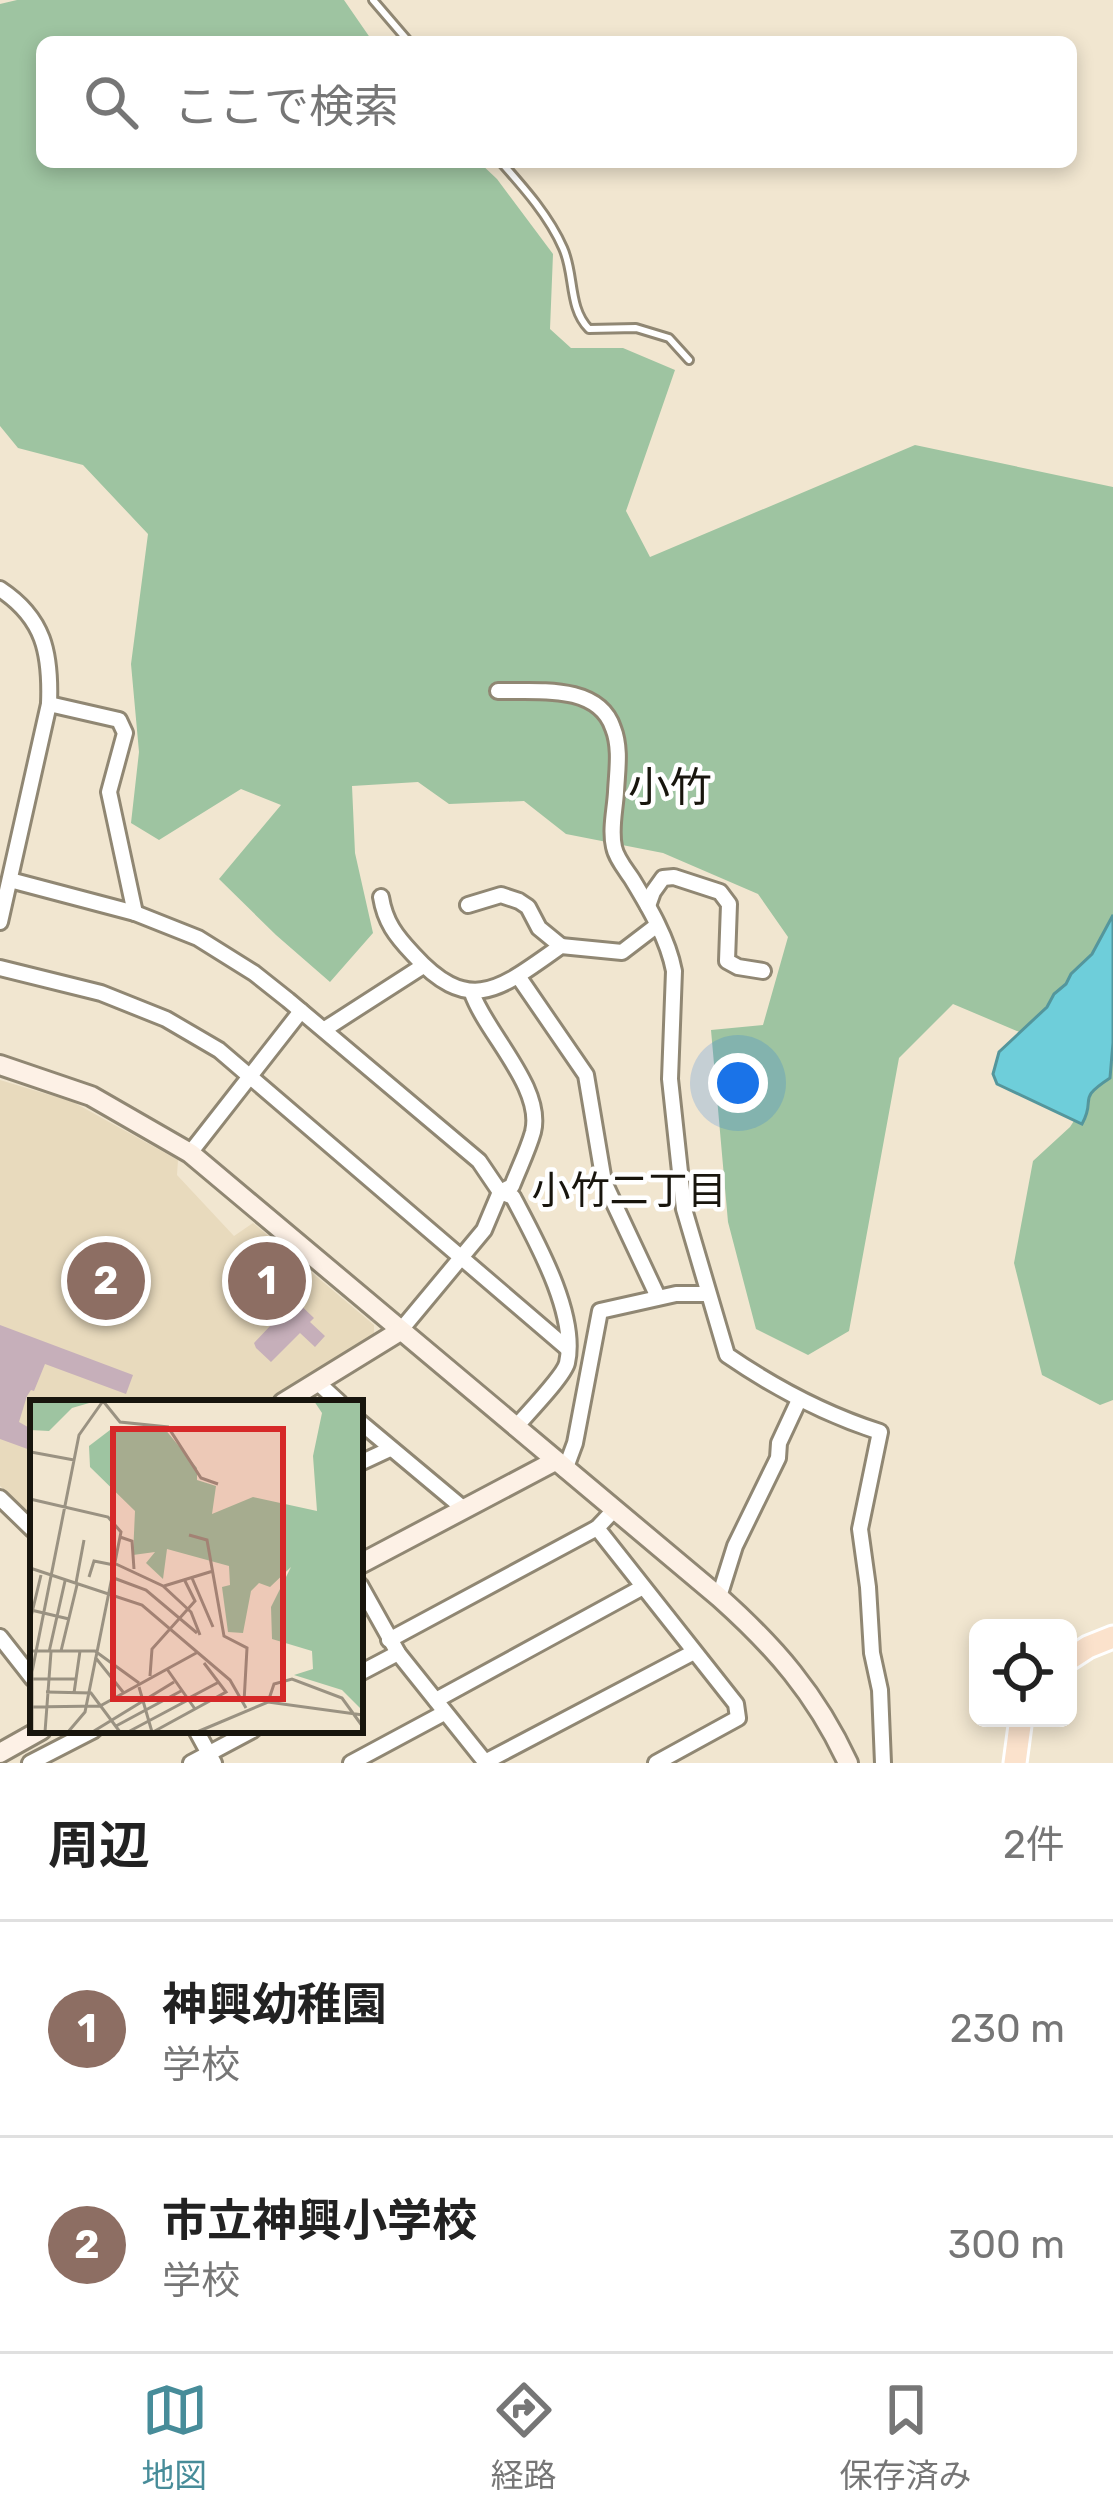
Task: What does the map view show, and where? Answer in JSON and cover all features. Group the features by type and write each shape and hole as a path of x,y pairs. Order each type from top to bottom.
{"main road":[{"path":"1077,1654 1113,1637"},
{"path":"1015,1763 1020,1727"}],"street":[{"path":"0,589 21,603 33,619 50,672 49,704 0,922"},
{"path":"498,691 574,694 595,704 614,729 618,755 614,850 648,905 671,956 670,1078 683,1209 728,1355 799,1400 880,1432 860,1529 880,1690 883,1763"},
{"path":"49,704 119,719 125,733 109,791 135,913"},
{"path":"648,905 663,878 720,892 729,904 727,961 763,971"},
{"path":"6,885 135,913 198,938 302,1011 479,1161 500,1192 513,1197 547,1262 569,1331 567,1367 515,1428"},
{"path":"468,904 501,896 519,901 539,928 561,946 622,952 656,926"},
{"path":"380,897 387,924 423,966 439,980 472,993 518,976 561,946"},
{"path":"325,1030 423,966"},
{"path":"0,968 101,993 166,1019 219,1049 568,1348"},
{"path":"518,976 586,1075 604,1182 658,1297"},
{"path":"288,1400 400,1331 484,1230 500,1192 512,1186 534,1127 533,1109 472,993"},
{"path":"190,1153 302,1011"},
{"path":"0,1065 91,1096 190,1153 765,1639 797,1675 848,1763"},
{"path":"363,1562 464,1508 560,1465 575,1443 600,1311 658,1297 707,1294"},
{"path":"316,1381 337,1400"},
{"path":"719,1597 735,1546 778,1458 778,1443 799,1400"},
{"path":"363,1425 464,1508"},
{"path":"363,1462 390,1449"},
{"path":"0,1498 30,1527"},
{"path":"363,1671 394,1647 597,1528 614,1510"},
{"path":"597,1528 736,1704 738,1718 656,1763"},
{"path":"351,1763 643,1587"},
{"path":"363,1590 394,1647 486,1763 694,1652"},
{"path":"0,1637 30,1675"},
{"path":"0,1753 36,1733"},
{"path":"30,1763 88,1733"},
{"path":"190,1763 211,1758 248,1733"}],"lane":[{"path":"373,0 404,36"},
{"path":"506,168 536,203 565,250 579,319 589,329 636,328 669,338 689,360"}],"shaded area":[{"path":"0,1080 73,1102 178,1160 177,1175 234,1236 253,1223 374,1325 374,1337 275,1400 30,1400 30,1514 0,1486"}],"green space":[{"path":"17,0 344,0 369,36 36,36 36,168 485,168 553,254 550,329 571,348 623,348 675,370 626,511 650,557 915,445 1113,487 1113,944 1024,1034 953,1004 899,1058 849,1331 808,1355 756,1329 728,1222 711,1030 763,1025 788,937 758,894 663,853 566,834 524,801 449,804 418,782 352,786 355,853 373,933 330,982 219,879 281,805 241,789 159,840 131,823 139,752 131,664 148,534 83,465 18,448 0,426 0,4"},
{"path":"1113,1061 1113,1400 1100,1405 1042,1375 1014,1263 1033,1161 1070,1127"}],"water":[{"path":"1113,915 1110,1078 1090,1096 1082,1124 997,1084 993,1074 999,1052 1047,1007 1092,954"}],"building":[{"path":"241,1257 289,1303 293,1298 314,1318 310,1322 325,1336 315,1347 300,1333 271,1362 256,1348 254,1343 271,1325 226,1281 230,1277 226,1272"},
{"path":"0,1325 133,1375 126,1394 45,1364 19,1422 30,1428 30,1450 0,1439"}],"place":[{"name":"市立神興小学校","path":"106,1281"},
{"name":"神興幼稚園","path":"267,1281"}],"district":[{"name":"小竹","path":"670,788"},
{"name":"小竹二丁目","path":"629,1191"}]}
